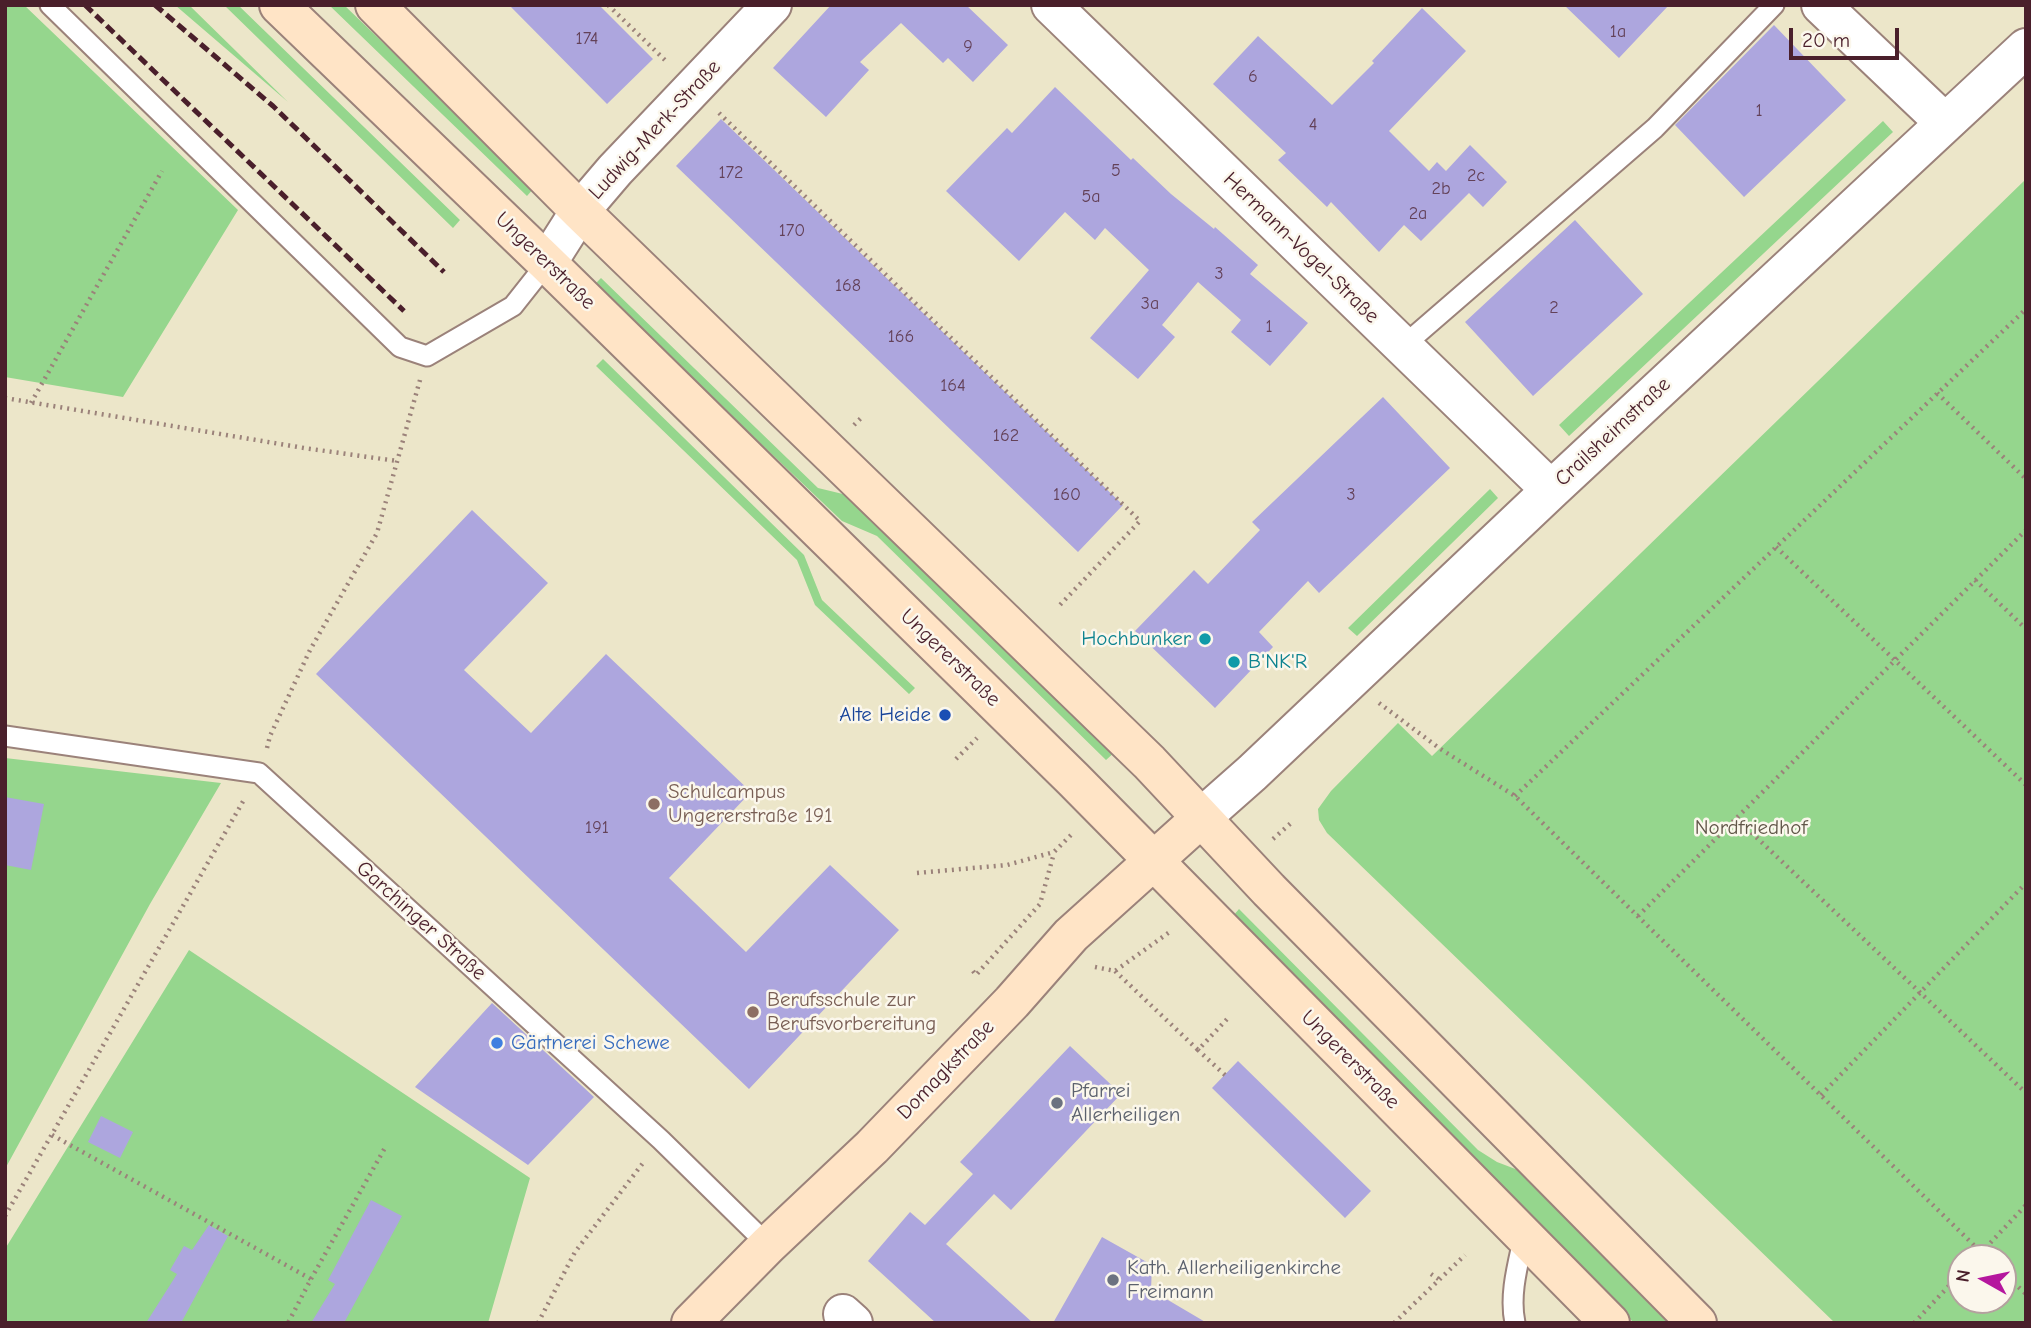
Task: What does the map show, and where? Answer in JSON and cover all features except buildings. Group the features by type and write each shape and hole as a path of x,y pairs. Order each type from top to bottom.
{"main road":[{"name":"Ungererstraße","path":"279,5 547,263 1155,861 1609,1323"},
{"path":"375,5 580,211 1129,743 1279,900 1697,1323"},
{"name":"Domagkstraße","path":"691,1323 768,1245 872,1147 1012,1002 1071,935 1201,818"}],"street":[{"name":"Ludwig-Merk-Straße","path":"547,263 580,211 615,170 772,5"},
{"name":"Hermann-Vogel-Straße","path":"1051,5 1551,490"},
{"path":"1821,5 1945,124"},
{"name":"Crailsheimstraße","path":"1201,818 2026,48"}],"lane":[{"path":"50,5 400,347 427,356 513,306 547,263"},
{"path":"1402,347 1655,128 1774,5"},
{"path":"5,736 259,773"},
{"name":"Garchinger Straße","path":"259,773 661,1140 768,1245"},
{"path":"1515,1323 1515,1278 1524,1236"}],"path":[{"path":"608,5 1140,520 1058,607"},
{"path":"31,402 162,171"},
{"path":"1515,796 2026,309"},
{"path":"5,1216 259,773 270,736 310,650 377,533 427,356"},
{"path":"1937,393 2026,479"},
{"path":"5,398 397,461"},
{"path":"1638,916 2026,530"},
{"path":"1776,547 2026,785"},
{"path":"1975,580 2026,629"},
{"path":"1352,677 1388,711 1429,741 1515,796 1973,1244"},
{"path":"956,759 981,735"},
{"path":"1736,817 2026,1093"},
{"path":"917,873 1007,864 1054,852 1040,904 974,973"},
{"path":"1821,1096 2026,883"},
{"path":"1115,971 1151,946"},
{"path":"1101,967 1115,971 1225,1075"},
{"path":"1198,1049 1228,1018"},
{"path":"52,1135 312,1279"},
{"path":"538,1323 575,1252 661,1140"},
{"path":"288,1323 386,1146"},
{"path":"1989,1244 2026,1205"},
{"path":"1394,1323 1465,1255"},
{"path":"1431,1274 1440,1280"},
{"path":"1914,1323 1947,1288"}],"green space":[{"path":"5,5 24,5 238,210 123,397 5,377"},
{"path":"175,5 189,5 288,102"},
{"path":"224,5 238,5 460,220 453,228"},
{"path":"329,5 344,5 534,188 527,196"},
{"path":"1883,121 1893,132 1569,436 1559,425"},
{"name":"Nordfriedhof","path":"2026,179 2026,1323 1835,1323 1327,833 1319,820 1318,809 1331,791 1398,723 1432,756"},
{"path":"601,278 818,488 851,496 1116,751 1106,760 877,536 842,521 594,285"},
{"path":"603,359 804,555 822,600 915,688 909,694 815,605 797,560 596,366"},
{"path":"1490,489 1498,498 1357,636 1348,628"},
{"path":"5,758 221,783 150,904 5,1169"},
{"path":"1239,909 1478,1150 1497,1162 1518,1170 1668,1323 1634,1323 1233,916"},
{"path":"189,950 530,1178 488,1323 5,1323 5,1249"}],"railway":[{"path":"85,5 404,311"},
{"path":"155,5 273,106 444,272"}],"place":[{"name":"Hochbunker","path":"1205,639"},
{"name":"B'NK'R","path":"1234,662"},
{"name":"Alte Heide","path":"945,715"},
{"name":"Schulcampus Ungererstraße 191","path":"654,804"},
{"name":"Berufsschule zur Berufsvorbereitung","path":"753,1012"},
{"name":"Gärtnerei Schewe","path":"497,1043"},
{"name":"Pfarrei Allerheiligen","path":"1057,1103"},
{"name":"Kath. Allerheiligenkirche Freimann","path":"1113,1280"}]}
